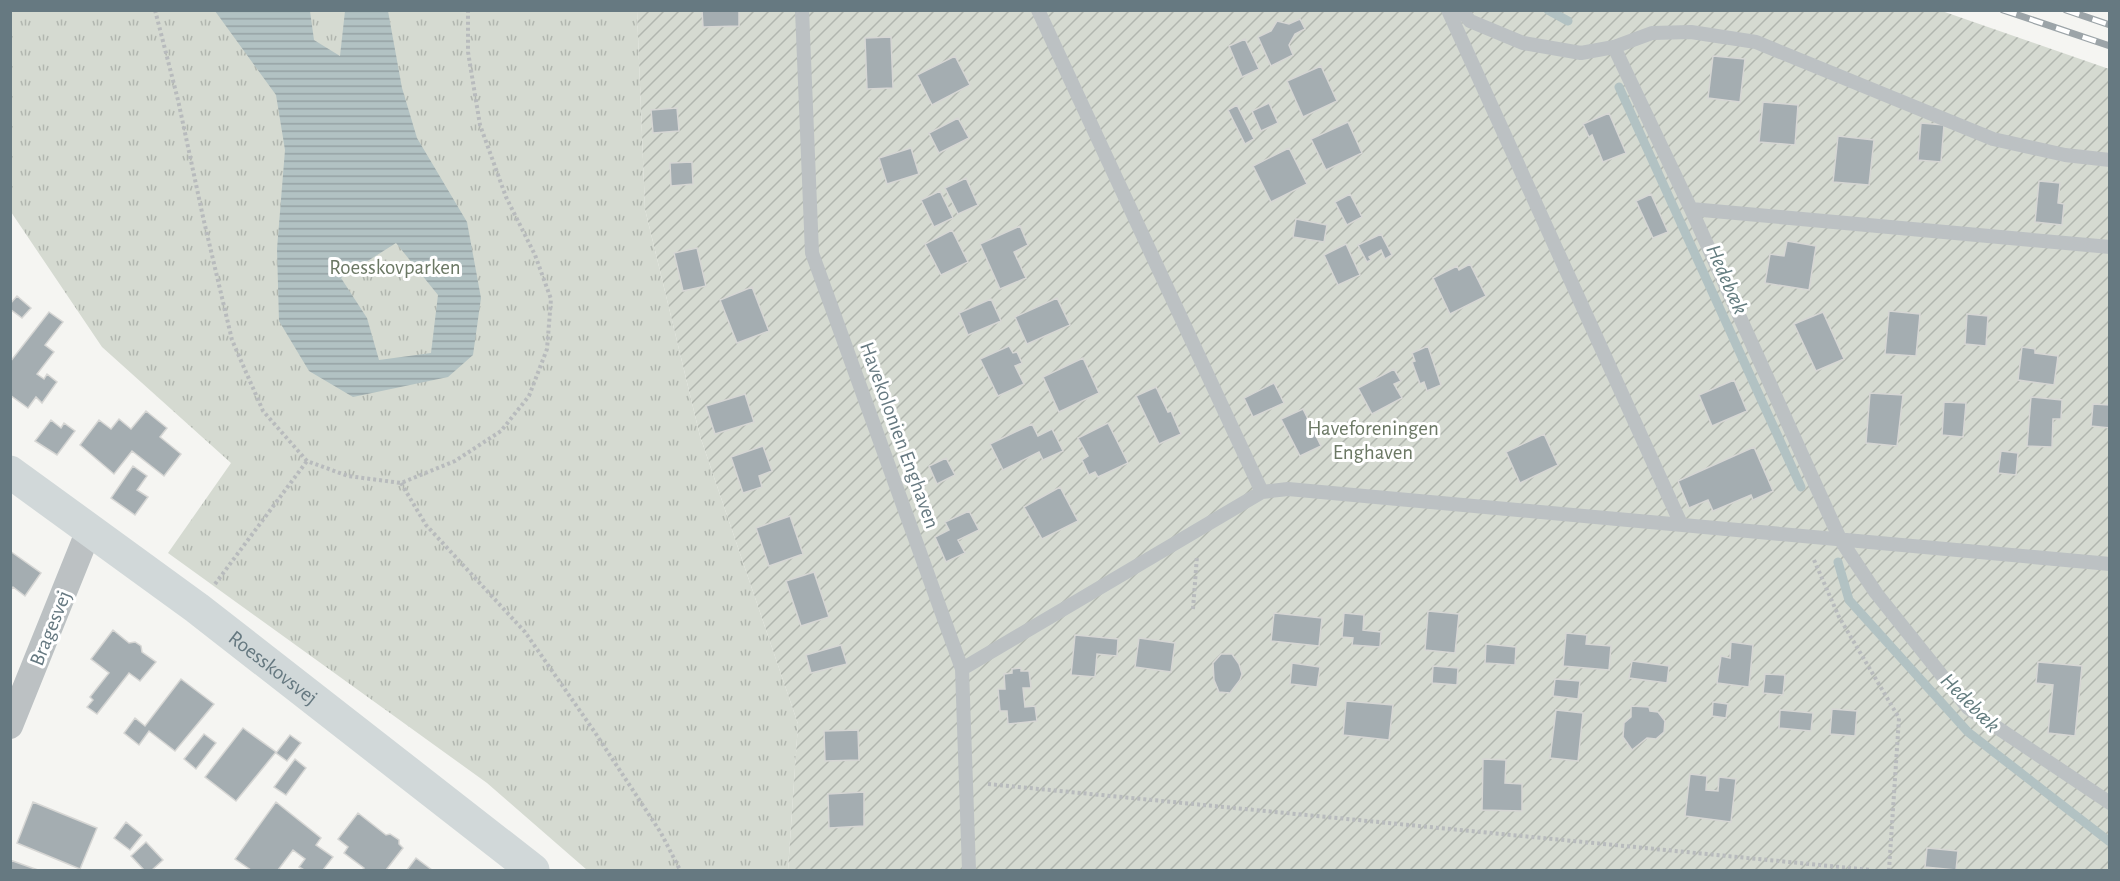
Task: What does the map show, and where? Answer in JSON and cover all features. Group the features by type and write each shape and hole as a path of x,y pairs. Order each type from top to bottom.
{"street":[{"name":"Roesskovsvej","path":"10,472 196,608 525,868"},
{"name":"Bragesvej","path":"10,726 89,530"}],"lane":[{"name":"Havekolonien Enghaven","path":"802,10 812,253 962,669 969,870"},
{"path":"1038,10 1262,492"},
{"path":"1448,10 1681,524"},
{"path":"1461,10 1470,21 1523,43 1581,53 1614,47 1652,33 1691,32 1756,42 1993,139 2065,155 2109,160"},
{"path":"1614,47 1691,209 1840,538 1876,593 1968,708 2109,803"},
{"path":"1691,209 2109,247"},
{"path":"962,669 1262,492 1288,489 2109,564"}],"path":[{"path":"155,10 178,100 202,217 232,340 263,411 307,461 348,477 401,483 455,461 501,431 530,396 548,349 551,299 535,255 506,197 480,125 468,52 468,10"},
{"path":"196,608 307,461"},
{"path":"401,483 426,525 525,632 594,730 661,833 680,870"},
{"path":"1193,609 1198,529"},
{"path":"1803,535 1839,617 1899,718 1889,870"},
{"path":"966,782 1871,870"}],"green space":[{"name":"Haveforeningen Enghaven","path":"1939,10 2109,69 2109,870 788,870 798,724 700,436 645,209 637,11"},
{"name":"Roesskovparken","path":"10,11 637,11 645,209 700,436 798,724 788,870 587,870 487,783 168,553 231,463 102,347 11,212"}],"shaded area":[{"path":"215,11 310,11 314,40 340,56 345,11 388,11 402,88 417,138 467,222 481,298 473,355 448,377 353,397 309,371 279,321 277,249 285,150 276,95","holes":["396,243 438,295 431,353 379,360 367,318 341,278"]}],"building":[{"path":"702,10 739,10 739,26 703,27"},
{"path":"1300,19 1305,29 1295,34 1289,45 1293,55 1271,66 1258,37 1271,31 1277,21 1289,24"},
{"path":"891,37 893,88 867,89 865,38"},
{"path":"1245,39 1259,69 1242,77 1229,46"},
{"path":"955,56 970,85 932,105 917,75"},
{"path":"1713,56 1745,59 1740,102 1708,98"},
{"path":"1321,66 1337,101 1303,117 1287,81"},
{"path":"1763,102 1798,105 1795,145 1759,142"},
{"path":"1269,103 1278,123 1261,131 1252,111"},
{"path":"1237,105 1254,139 1245,144 1228,110"},
{"path":"677,108 679,131 653,133 651,110"},
{"path":"1609,113 1626,153 1603,162 1592,135 1589,137 1583,124"},
{"path":"958,118 969,138 939,153 929,133"},
{"path":"1348,122 1362,153 1326,170 1311,139"},
{"path":"1921,123 1944,125 1941,162 1918,160"},
{"path":"1838,136 1874,140 1869,185 1833,182"},
{"path":"911,148 919,174 887,184 879,158"},
{"path":"1289,148 1307,184 1271,202 1253,166"},
{"path":"692,162 693,184 671,186 670,163"},
{"path":"966,178 978,205 958,214 945,188"},
{"path":"2039,181 2060,183 2058,203 2064,204 2062,225 2035,222"},
{"path":"940,191 953,218 934,227 921,200"},
{"path":"1350,194 1362,217 1347,225 1335,202"},
{"path":"1651,194 1668,232 1653,238 1636,201"},
{"path":"1296,219 1327,225 1324,242 1293,237"},
{"path":"1020,226 1028,245 1014,252 1026,278 1000,289 980,244"},
{"path":"952,230 968,262 941,275 925,244"},
{"path":"1381,234 1392,255 1385,259 1381,250 1369,257 1371,260 1367,262 1358,245"},
{"path":"1787,241 1816,246 1809,290 1765,283 1770,254 1784,256"},
{"path":"1346,244 1360,275 1338,285 1324,255"},
{"path":"697,248 706,286 683,291 674,253"},
{"path":"1470,264 1486,296 1450,314 1433,278 1457,266 1459,270"},
{"path":"752,287 769,331 737,343 720,300"},
{"path":"17,296 31,308 22,318 10,309 10,304"},
{"path":"1057,298 1070,325 1027,344 1015,317"},
{"path":"991,299 1001,321 968,335 959,313"},
{"path":"1889,311 1920,314 1916,356 1885,354"},
{"path":"49,312 63,322 45,345 54,352 37,374 44,379 47,374 57,382 42,403 36,397 28,408 10,395 10,362"},
{"path":"1823,312 1844,359 1816,371 1794,324"},
{"path":"1967,314 1988,316 1986,346 1965,344"},
{"path":"1009,346 1013,353 1017,352 1022,363 1015,366 1024,384 998,396 980,359"},
{"path":"1428,346 1441,385 1427,391 1424,382 1420,384 1412,362 1415,361 1412,353"},
{"path":"2022,347 2035,349 2035,353 2058,356 2054,385 2018,380"},
{"path":"1083,358 1099,393 1059,412 1043,377"},
{"path":"1394,369 1401,381 1394,384 1402,398 1372,414 1358,388"},
{"path":"1734,380 1747,411 1712,426 1699,395"},
{"path":"1274,383 1284,403 1253,417 1244,398"},
{"path":"1156,387 1168,412 1171,411 1181,434 1159,444 1136,396"},
{"path":"1870,393 1903,395 1897,446 1866,443"},
{"path":"745,394 754,422 715,434 706,406"},
{"path":"2031,397 2062,400 2061,419 2053,419 2052,447 2027,446"},
{"path":"1944,402 1966,403 1963,437 1942,435"},
{"path":"2093,404 2110,405 2110,428 2091,426"},
{"path":"1303,409 1321,446 1300,456 1281,419"},
{"path":"146,411 167,428 160,437 181,454 164,476 132,451 114,474 80,445 99,420 111,429 119,419 131,429"},
{"path":"51,420 61,428 64,423 75,431 57,455 35,441"},
{"path":"1108,423 1128,463 1098,477 1095,472 1089,475 1082,460 1088,456 1078,438"},
{"path":"1032,424 1038,436 1052,429 1063,451 1043,460 1039,452 1003,470 990,444"},
{"path":"1544,434 1558,465 1520,483 1506,452"},
{"path":"763,446 772,471 759,476 762,487 743,493 731,457"},
{"path":"1754,447 1773,491 1753,500 1751,495 1713,511 1708,500 1689,508 1678,481"},
{"path":"2001,451 2018,453 2016,475 1998,473"},
{"path":"946,458 955,475 937,484 929,466"},
{"path":"133,466 147,476 137,490 148,497 135,515 111,498"},
{"path":"1060,487 1078,521 1042,539 1024,507"},
{"path":"969,511 979,530 958,540 965,553 946,562 935,537 949,530 945,522"},
{"path":"790,516 803,554 769,566 756,528"},
{"path":"10,551 41,573 25,596 13,587 10,591"},
{"path":"814,572 829,617 801,626 786,581"},
{"path":"1428,611 1459,614 1455,653 1425,650"},
{"path":"1274,613 1322,618 1319,646 1271,641"},
{"path":"1344,613 1364,615 1363,630 1381,632 1380,647 1352,645 1353,638 1342,637"},
{"path":"113,630 129,643 135,642 141,646 142,652 156,662 140,681 129,673 97,714 87,707 93,700 90,697 109,673 91,659"},
{"path":"1566,633 1587,635 1586,644 1611,646 1609,670 1563,666"},
{"path":"1075,635 1118,639 1117,656 1097,654 1095,677 1071,675"},
{"path":"1139,638 1175,643 1171,672 1135,667"},
{"path":"1731,642 1753,645 1749,687 1717,683 1721,656 1730,658"},
{"path":"1486,644 1516,647 1515,665 1485,663"},
{"path":"841,645 847,664 811,673 806,655"},
{"path":"1221,654 1232,654 1242,674 1230,693 1219,692 1214,680 1213,663"},
{"path":"1632,661 1669,666 1667,683 1629,678"},
{"path":"2038,662 2082,666 2075,736 2048,733 2053,685 2036,683"},
{"path":"1292,663 1320,667 1317,687 1290,684"},
{"path":"1433,666 1458,668 1457,685 1432,683"},
{"path":"1021,668 1021,671 1029,671 1031,688 1023,688 1025,707 1035,706 1037,721 1008,724 1007,711 1000,711 998,689 1005,689 1004,674 1012,673 1012,669"},
{"path":"1765,674 1785,675 1783,695 1763,693"},
{"path":"181,679 214,704 175,751 149,731 139,745 124,733 135,718 145,726"},
{"path":"1555,679 1580,681 1578,699 1553,696"},
{"path":"1346,701 1393,705 1389,740 1343,735"},
{"path":"1713,702 1728,704 1726,718 1712,716"},
{"path":"1631,706 1649,707 1650,711 1658,712 1665,721 1664,732 1656,739 1647,738 1632,750 1623,737 1624,723 1631,717"},
{"path":"1832,709 1857,711 1855,736 1830,734"},
{"path":"1556,710 1583,713 1578,761 1550,758"},
{"path":"1780,710 1813,713 1811,731 1779,728"},
{"path":"243,728 276,752 236,801 205,777"},
{"path":"858,730 859,760 825,761 824,731"},
{"path":"204,734 216,743 196,769 184,759"},
{"path":"290,735 301,743 287,761 276,753"},
{"path":"295,759 306,768 286,795 274,787"},
{"path":"1483,759 1506,760 1505,783 1522,784 1522,811 1482,810"},
{"path":"1690,774 1707,776 1706,790 1718,791 1719,777 1736,779 1731,822 1685,816"},
{"path":"864,792 864,826 829,828 828,794"},
{"path":"33,802 97,828 80,869 17,843"},
{"path":"276,802 321,838 316,845 333,857 323,870 304,870 299,867 305,859 293,850 278,870 251,870 235,859"},
{"path":"358,813 386,835 390,834 399,840 403,848 386,870 362,870 364,868 344,853 348,847 338,839"},
{"path":"126,822 142,835 130,850 114,838"},
{"path":"146,842 163,860 152,870 144,870 131,856"},
{"path":"1927,848 1958,851 1956,870 1925,867"},
{"path":"416,858 432,870 407,870"},
{"path":"10,860 38,870 10,870"}],"waterway":[{"name":"Hedebæk","path":"1548,10 1568,21"},
{"name":"Hedebæk","path":"1619,87 1801,487"},
{"name":"Hedebæk","path":"1838,562 1849,600 1968,732 2110,842"}],"railway":[{"path":"2003,10 2110,46"},
{"path":"2066,10 2110,25"}]}
